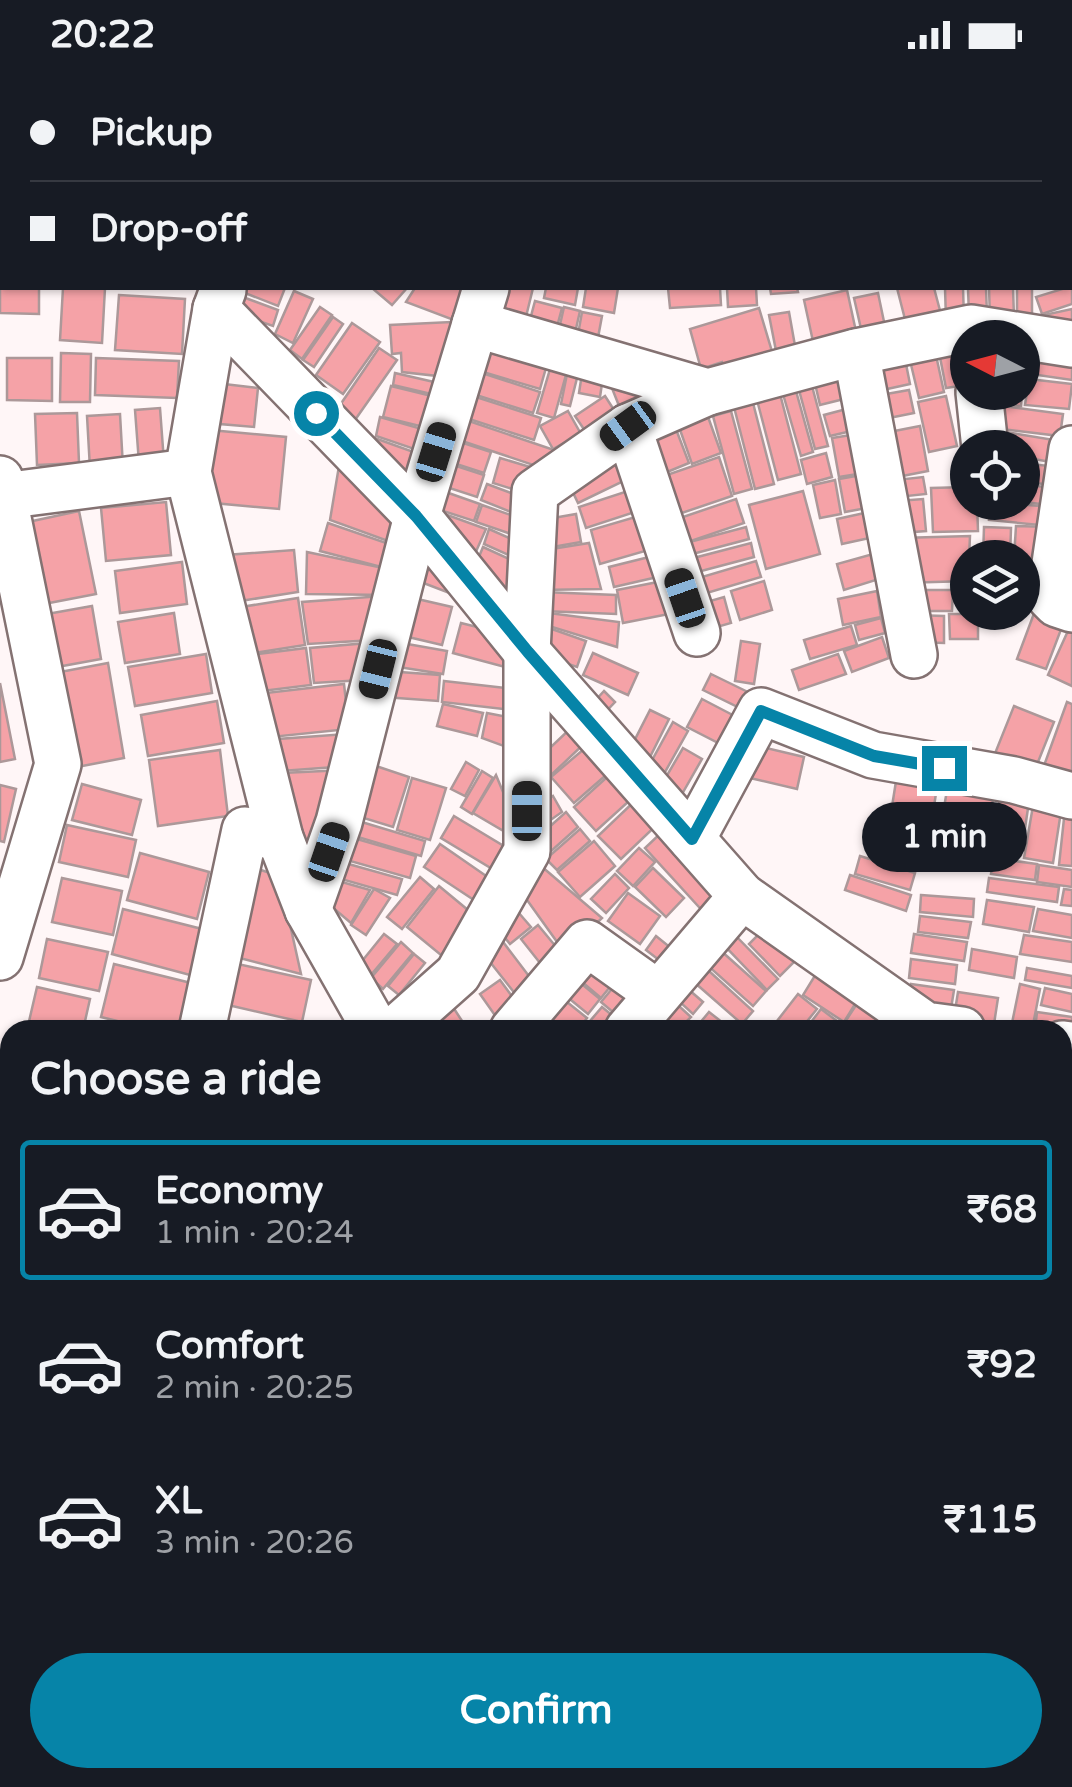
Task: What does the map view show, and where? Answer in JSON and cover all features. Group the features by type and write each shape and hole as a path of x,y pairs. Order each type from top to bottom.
{"street":[{"path":"220,298 188,472 280,838 308,910 366,1020"},
{"path":"220,298 416,516 528,652 742,896 918,1020"},
{"path":"308,910 339,822 416,516 480,306 708,392"},
{"path":"379,1020 458,974 527,851 528,652 535,492 628,426 708,392 856,352 950,336"},
{"path":"1040,340 1072,344"},
{"path":"856,352 914,656"},
{"path":"628,426 697,633"},
{"path":"1072,449 1050,598 1072,609"},
{"path":"0,957 6,912 58,764 17,659 2,487 188,472"},
{"path":"692,839 761,711 874,756 1014,780 1072,796"},
{"path":"204,1020 245,830 280,838"},
{"path":"636,1020 742,896"},
{"path":"522,1020 588,942 658,993"}],"building":[{"path":"0,290 39,290 39,314 0,313"},
{"path":"63,290 105,290 102,343 60,340"},
{"path":"240,290 284,290 278,306"},
{"path":"374,290 405,290 392,305"},
{"path":"414,290 463,290 473,296 459,322 406,302"},
{"path":"506,290 533,290 523,329 498,323"},
{"path":"546,290 578,290 575,305 544,298"},
{"path":"586,290 618,290 614,313 583,307"},
{"path":"668,290 720,290 721,305 670,308"},
{"path":"727,290 756,290 757,305 728,307"},
{"path":"770,290 798,292 771,294"},
{"path":"847,290 857,336 814,346 804,300"},
{"path":"898,290 935,290 942,318 907,327"},
{"path":"945,290 963,290 964,319 946,320"},
{"path":"968,290 986,290 987,315 969,316"},
{"path":"989,290 1013,290 1014,317 990,318"},
{"path":"1017,290 1032,290 1032,320 1017,320"},
{"path":"1072,290 1072,304 1042,314 1036,297"},
{"path":"294,291 313,299 293,343 275,334"},
{"path":"878,293 887,336 864,342 854,298"},
{"path":"119,295 185,299 182,354 115,350"},
{"path":"240,296 278,310 273,326 233,312"},
{"path":"535,301 562,308 554,338 527,331"},
{"path":"320,307 332,315 302,359 290,350"},
{"path":"564,307 580,311 573,342 557,338"},
{"path":"759,308 773,355 724,370 722,362 701,369 690,329"},
{"path":"1072,309 1072,338 1042,332 1044,315"},
{"path":"582,312 602,316 597,343 577,340"},
{"path":"789,312 797,357 778,361 769,315"},
{"path":"333,317 343,324 314,367 303,360"},
{"path":"451,322 447,377 402,372 401,353 392,354 390,325"},
{"path":"352,323 380,342 343,394 316,375"},
{"path":"950,345 950,387 946,388 938,347"},
{"path":"490,346 547,364 540,389 483,372"},
{"path":"934,346 944,392 919,398 908,352"},
{"path":"379,348 397,360 355,420 338,408"},
{"path":"903,349 910,384 878,391 870,356"},
{"path":"1040,349 1072,353 1072,380 1040,375"},
{"path":"61,353 91,354 90,402 60,402"},
{"path":"7,358 52,358 52,401 7,400"},
{"path":"96,358 179,361 177,398 95,395"},
{"path":"553,359 569,364 554,418 537,413"},
{"path":"569,364 580,366 570,406 561,404"},
{"path":"583,367 604,370 600,397 579,393"},
{"path":"845,367 852,397 820,405 813,375"},
{"path":"395,373 447,385 444,397 393,385"},
{"path":"482,373 540,392 533,413 476,395"},
{"path":"606,373 668,395 625,421"},
{"path":"1040,380 1072,384 1069,409 1040,406"},
{"path":"224,384 258,388 254,427 220,424"},
{"path":"391,386 444,399 436,430 383,417"},
{"path":"812,386 828,446 815,449 799,390"},
{"path":"909,390 914,413 879,420 875,396"},
{"path":"796,391 813,452 801,456 783,394"},
{"path":"780,394 801,474 778,480 757,400"},
{"path":"473,396 541,418 534,440 466,418"},
{"path":"605,396 623,424 594,444 575,416"},
{"path":"946,396 953,430 950,430 950,448 929,452 918,402"},
{"path":"753,403 774,484 755,489 734,407"},
{"path":"854,407 860,429 830,436 824,415"},
{"path":"160,408 164,462 139,463 135,410"},
{"path":"986,410 1063,414 1060,436 1040,434 1040,430 984,427"},
{"path":"568,411 590,450 573,459 564,443 553,449 540,426"},
{"path":"731,411 752,489 734,494 713,416"},
{"path":"77,413 79,463 37,465 35,414"},
{"path":"120,414 123,467 90,469 87,416"},
{"path":"707,414 721,453 692,464 678,424"},
{"path":"380,417 429,431 423,452 376,436"},
{"path":"460,418 560,452 554,472 453,438"},
{"path":"674,424 689,463 655,477 640,437"},
{"path":"920,426 928,471 892,478 884,433"},
{"path":"210,430 286,437 279,509 203,502"},
{"path":"857,434 864,473 839,477 832,438"},
{"path":"369,436 422,455 415,484"},
{"path":"1040,438 1060,441 1057,463 1040,460"},
{"path":"454,440 491,452 484,473 447,461"},
{"path":"618,445 632,477 578,503 566,478"},
{"path":"826,453 832,477 807,484 801,460"},
{"path":"341,454 403,520 399,545 330,520"},
{"path":"719,457 732,496 670,517 658,478"},
{"path":"500,458 537,469 529,494 493,483"},
{"path":"441,461 484,475 477,497 434,483"},
{"path":"1040,465 1058,467 1056,485 1040,484"},
{"path":"867,474 872,507 845,512 839,479"},
{"path":"923,477 926,494 898,497 896,480"},
{"path":"835,480 841,514 820,518 813,485"},
{"path":"487,484 527,499 521,516 481,500"},
{"path":"1040,486 1052,488 1051,505 1040,504"},
{"path":"950,487 950,520 978,520 978,531 933,532 931,488"},
{"path":"637,488 644,509 586,528 579,507"},
{"path":"440,490 480,504 474,521 434,508"},
{"path":"803,491 820,554 766,569 749,505"},
{"path":"736,499 744,523 685,543 677,519"},
{"path":"923,499 926,531 901,533 898,501"},
{"path":"166,502 171,555 106,561 101,508"},
{"path":"482,505 522,519 517,536 476,522"},
{"path":"1040,506 1052,507 1050,526 989,520 1040,520"},
{"path":"431,509 486,529 470,565"},
{"path":"79,511 96,594 44,604 28,522"},
{"path":"869,512 874,537 842,544 837,519"},
{"path":"649,513 659,547 600,564 591,530"},
{"path":"576,514 581,542 541,549 536,521"},
{"path":"328,523 395,546 389,569 320,551"},
{"path":"1016,526 1050,527 1049,576 1040,576 1040,540 1015,540"},
{"path":"746,527 749,539 685,556 682,544"},
{"path":"984,527 1011,528 1011,540 984,540"},
{"path":"489,529 516,541 515,558 484,544"},
{"path":"970,536 970,540 950,540 950,582 901,583 900,538"},
{"path":"427,541 465,599 413,579"},
{"path":"589,543 601,589 539,590 539,551"},
{"path":"751,543 754,557 690,574 686,560"},
{"path":"483,547 516,562 513,608 474,569"},
{"path":"294,550 298,592 234,602 226,555"},
{"path":"307,552 388,569 388,595 306,594"},
{"path":"661,554 666,575 614,587 609,567"},
{"path":"873,554 879,579 844,590 837,564"},
{"path":"756,561 761,577 700,595 695,579"},
{"path":"182,562 187,604 120,613 115,571"},
{"path":"673,579 679,612 623,623 617,590"},
{"path":"764,581 772,610 740,620 731,591"},
{"path":"913,590 950,590 950,611 913,611"},
{"path":"877,591 881,617 843,625 838,599"},
{"path":"543,592 616,595 616,614 542,611"},
{"path":"382,596 374,640 308,644 302,602"},
{"path":"724,597 731,623 703,631 696,605"},
{"path":"298,598 305,645 248,654 241,607"},
{"path":"413,598 452,607 442,645 404,636"},
{"path":"1040,600 1068,611 1046,669 1017,659 1028,630 1040,630"},
{"path":"92,606 101,659 57,667 47,614"},
{"path":"541,612 619,622 617,647 539,623"},
{"path":"174,613 180,654 125,663 118,622"},
{"path":"949,614 950,630 978,630 978,639 950,639"},
{"path":"913,615 944,616 944,643 913,642"},
{"path":"881,618 885,633 859,640 855,625"},
{"path":"1072,622 1072,686 1048,675"},
{"path":"461,623 513,636 505,667 453,653"},
{"path":"851,626 857,645 810,659 804,640"},
{"path":"549,628 586,641 577,667 539,654"},
{"path":"882,637 889,658 852,672 844,651"},
{"path":"741,641 760,644 754,684 735,681"},
{"path":"396,642 447,651 443,674 392,666"},
{"path":"368,643 363,680 314,683 310,648"},
{"path":"306,648 311,685 254,692 249,655"},
{"path":"593,653 638,673 628,695 583,675"},
{"path":"206,654 212,693 135,706 128,667"},
{"path":"838,654 846,674 799,690 792,670"},
{"path":"108,663 124,758 77,767 60,672"},
{"path":"386,671 440,675 438,701 384,697"},
{"path":"711,674 754,695 746,711 703,690"},
{"path":"444,681 515,689 512,710 442,702"},
{"path":"0,683 15,759 0,762"},
{"path":"344,684 349,729 262,738 257,694"},
{"path":"604,691 615,702 595,723 584,713"},
{"path":"702,699 746,722 732,750 687,727"},
{"path":"217,701 224,743 148,756 141,715"},
{"path":"1067,702 1072,704 1072,782 1041,774"},
{"path":"443,704 483,713 477,736 437,726"},
{"path":"1014,706 1054,722 1030,782 990,766"},
{"path":"650,710 669,719 646,765 627,755"},
{"path":"487,713 517,719 512,749 482,738"},
{"path":"673,722 688,731 660,781 645,773"},
{"path":"573,726 587,741 548,778 534,763"},
{"path":"346,734 349,766 281,771 278,739"},
{"path":"591,743 613,769 574,803 551,777"},
{"path":"758,746 804,757 797,789 750,778"},
{"path":"683,748 702,759 678,801 659,789"},
{"path":"220,750 228,816 158,826 149,760"},
{"path":"466,762 479,770 465,796 451,789"},
{"path":"370,764 409,777 393,827 354,815"},
{"path":"617,768 639,792 596,831 574,807"},
{"path":"344,770 322,853 303,853 282,773"},
{"path":"482,771 493,778 472,814 461,807"},
{"path":"950,773 996,782 988,828 942,819"},
{"path":"496,775 515,821 507,833 473,813"},
{"path":"897,775 938,781 931,825 890,819"},
{"path":"412,778 446,788 430,840 397,830"},
{"path":"82,784 141,800 132,835 72,820"},
{"path":"0,785 16,789 4,842 0,841"},
{"path":"1001,791 1030,795 1021,855 993,851"},
{"path":"642,794 664,818 621,859 598,836"},
{"path":"553,796 562,812 542,826 536,804"},
{"path":"1034,800 1062,805 1053,863 1024,858"},
{"path":"1065,809 1072,810 1072,866 1059,865"},
{"path":"566,812 578,827 549,853 537,838"},
{"path":"454,816 507,848 494,870 441,838"},
{"path":"355,820 425,841 421,856 351,835"},
{"path":"933,822 993,833 987,865 927,854"},
{"path":"889,823 929,828 924,864 885,858"},
{"path":"67,825 136,840 128,877 59,862"},
{"path":"580,829 590,841 557,870 546,859"},
{"path":"664,830 728,900 709,918 645,848"},
{"path":"350,837 416,856 410,878 343,859"},
{"path":"594,841 615,866 580,897 558,872"},
{"path":"440,844 492,880 477,902 424,867"},
{"path":"639,848 655,862 633,886 617,871"},
{"path":"140,853 209,872 197,919 127,900"},
{"path":"860,856 915,873 910,890 855,874"},
{"path":"993,858 1037,864 1035,880 991,874"},
{"path":"534,860 602,918 565,953 517,886"},
{"path":"345,863 402,879 397,895 341,879"},
{"path":"1039,865 1072,870 1072,887 1037,882"},
{"path":"653,868 684,898 666,917 635,887"},
{"path":"258,869 270,873 287,911 301,974 236,957"},
{"path":"615,874 629,888 606,913 591,899"},
{"path":"850,875 911,895 906,911 845,890"},
{"path":"420,877 434,889 402,929 387,917"},
{"path":"62,878 122,891 113,935 52,922"},
{"path":"989,878 1059,887 1057,902 987,892"},
{"path":"335,880 370,890 351,923 325,901"},
{"path":"439,886 474,915 441,955 407,927"},
{"path":"374,889 390,898 366,935 351,925"},
{"path":"1064,889 1072,890 1072,906 1061,905"},
{"path":"628,893 660,916 640,944 608,921"},
{"path":"921,895 974,899 973,917 920,912"},
{"path":"987,900 1034,907 1029,932 983,924"},
{"path":"512,905 531,927 510,944 492,922"},
{"path":"123,909 202,929 190,975 112,954"},
{"path":"1038,909 1072,915 1072,938 1033,931"},
{"path":"920,916 971,922 968,938 918,932"},
{"path":"538,925 562,954 544,968 521,939"},
{"path":"768,925 799,957 780,976 749,944"},
{"path":"733,933 778,979 767,990 722,943"},
{"path":"384,934 397,944 370,976 358,966"},
{"path":"497,934 541,992 524,1005 479,948"},
{"path":"914,934 967,942 964,961 911,953"},
{"path":"1024,935 1072,942 1072,962 1020,954"},
{"path":"656,936 671,948 672,970 646,950"},
{"path":"47,939 108,952 99,991 39,978"},
{"path":"710,941 766,991 753,1006 697,956"},
{"path":"401,942 413,953 383,989 371,978"},
{"path":"972,949 1017,957 1014,978 969,970"},
{"path":"414,954 425,963 399,995 388,986"},
{"path":"911,959 957,965 955,984 909,978"},
{"path":"224,961 311,980 302,1020 215,1002"},
{"path":"588,961 614,982 601,998 575,976"},
{"path":"698,961 753,1011 745,1020 737,1020 686,975"},
{"path":"114,964 191,983 182,1020 101,1017"},
{"path":"1027,968 1072,976 1072,988 1025,980"},
{"path":"819,969 860,996 845,1020 841,1020 803,995"},
{"path":"572,976 600,999 588,1014 560,991"},
{"path":"500,980 519,1006 498,1020 480,994"},
{"path":"680,982 703,1002 693,1014 670,993"},
{"path":"616,984 642,1006 630,1020 622,1020 601,1002"},
{"path":"911,984 954,990 950,1015 908,1009"},
{"path":"1020,984 1040,989 1034,1020 1013,1020"},
{"path":"37,987 90,999 85,1020 29,1020"},
{"path":"1045,988 1072,994 1072,1012 1041,1005"},
{"path":"958,992 998,998 995,1020 954,1017"},
{"path":"557,994 587,1018 550,1020 542,1014"},
{"path":"798,994 817,1009 808,1020 778,1020"},
{"path":"668,996 691,1017 656,1020 651,1015"},
{"path":"862,996 898,1020 846,1020"},
{"path":"447,998 461,1020 420,1020"},
{"path":"602,1007 618,1020 591,1020"},
{"path":"821,1009 836,1020 813,1020"},
{"path":"709,1012 719,1020 702,1020"},
{"path":"1037,1012 1072,1017 1072,1020 1036,1020"}],"route":[{"path":"316,413 416,516 528,652 692,839 761,711 874,756 944,768"}]}
